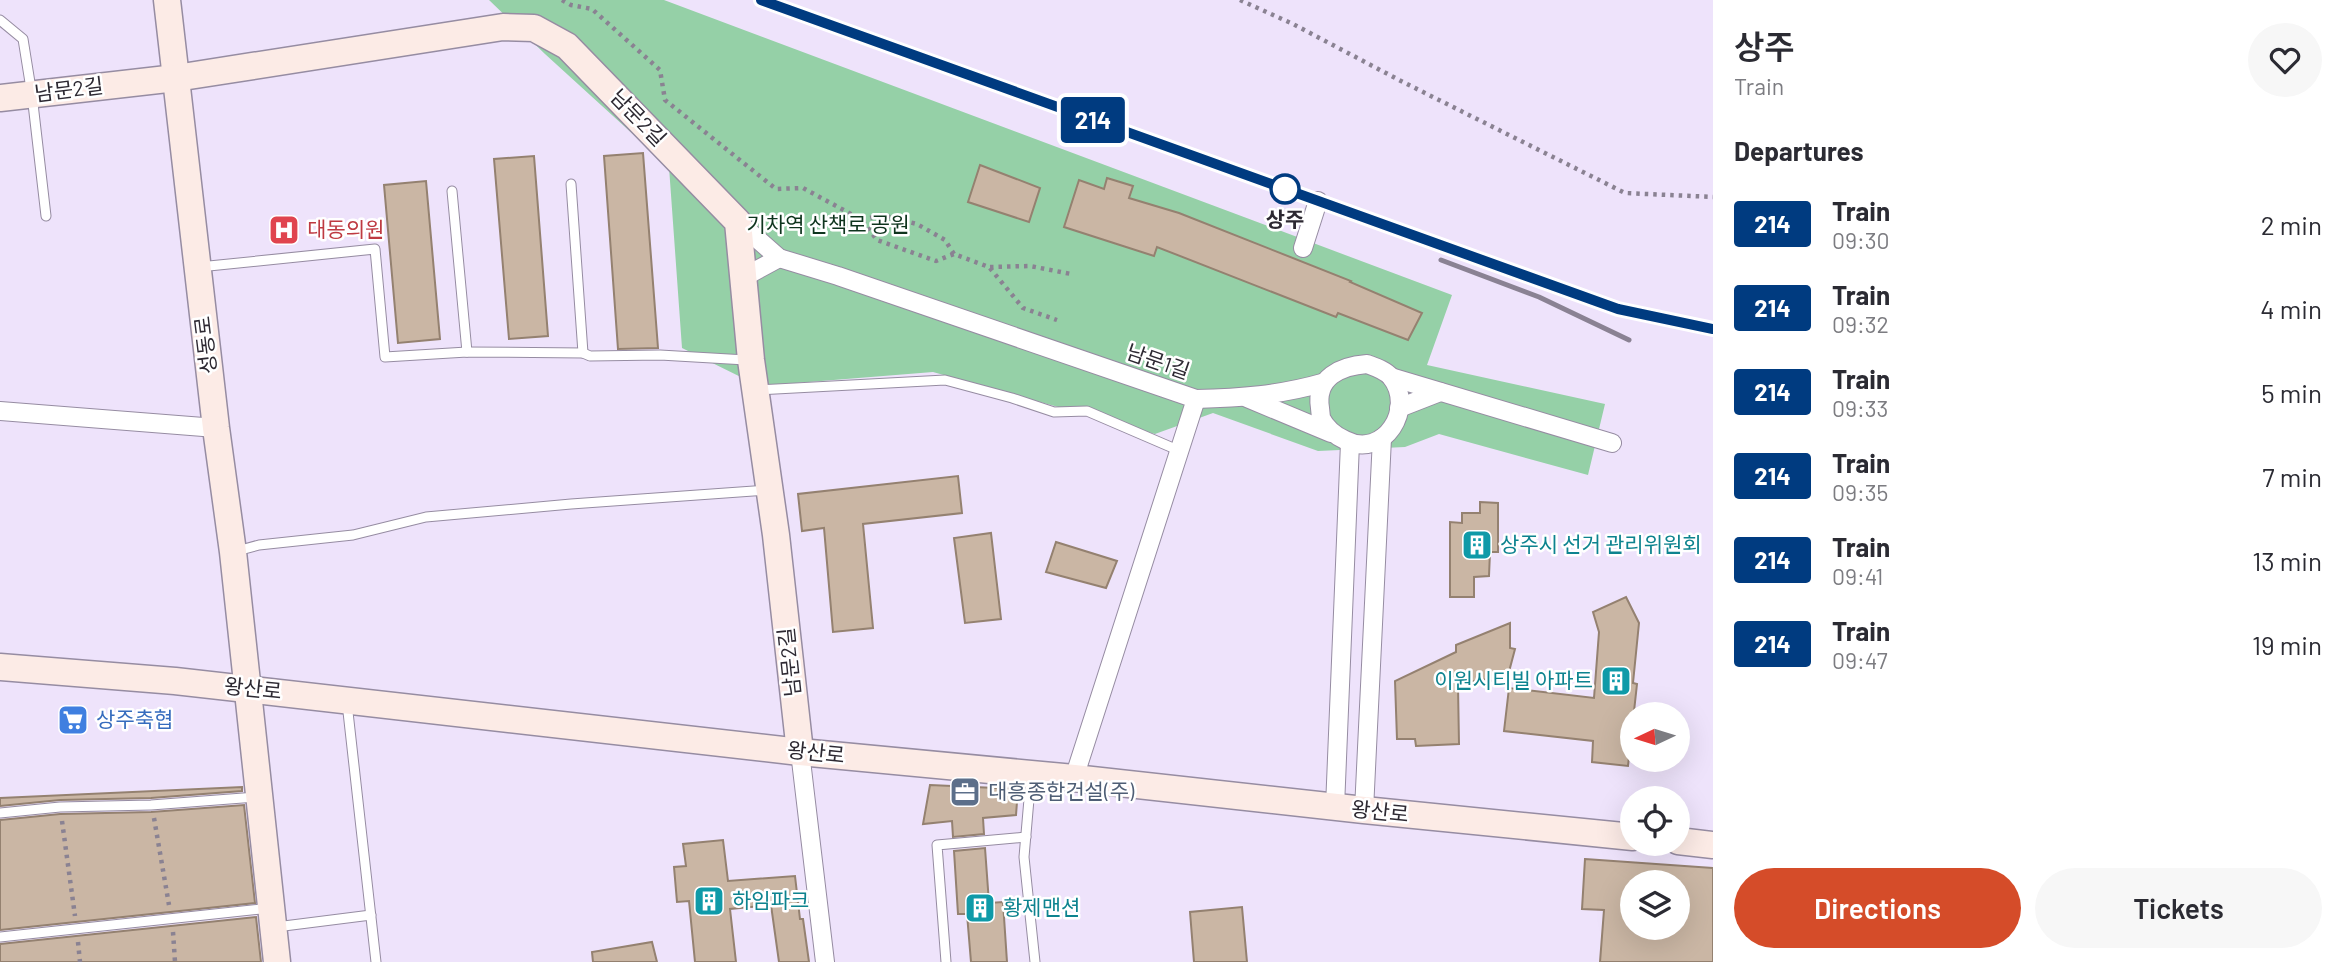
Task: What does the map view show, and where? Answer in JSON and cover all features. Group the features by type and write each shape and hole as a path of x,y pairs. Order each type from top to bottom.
{"street":[{"name":"성동로","path":"167,0 261,796 277,962"},
{"name":"남문2길","path":"0,98 176,78 503,27 534,28 567,46 738,222 751,360 770,489 800,752"},
{"path":"1303,248 1318,201"},
{"name":"남문1길","path":"738,222 779,258 1196,399 1074,778"},
{"path":"744,277 779,258"},
{"path":"1196,399 1247,398 1292,391 1322,383 1349,365 1367,364 1379,368 1391,377 1612,443"},
{"path":"1247,398 1355,445 1375,443 1388,434 1397,418 1398,396 1391,377"},
{"path":"1322,383 1318,400 1321,418 1343,439 1335,807"},
{"path":"1399,408 1440,391"},
{"path":"0,411 216,428"},
{"path":"1364,810 1382,438"},
{"name":"왕산로","path":"0,667 347,699 800,752 1620,836"},
{"path":"800,752 825,962"},
{"path":"1690,842 1713,845"}],"lane":[{"path":"0,20 23,39 46,216"},
{"path":"571,184 583,353"},
{"path":"452,191 467,352"},
{"path":"198,268 375,249 386,357 467,352 660,355 751,360"},
{"path":"755,390 945,380 1054,412 1087,411 1180,452"},
{"path":"233,552 258,545 353,534 426,517 770,489"},
{"path":"347,699 376,962"},
{"path":"1032,774 1024,857 1035,962"},
{"path":"0,813 60,807 152,806 261,796"},
{"path":"946,962 937,845 1026,837"},
{"path":"0,937 171,917 371,915"}],"path":[{"path":"562,0 571,5 592,9 660,70 665,100 776,189 803,188 862,220 877,240 936,261 954,254"},
{"path":"1240,0 1293,24 1625,193 1713,197"},
{"path":"862,220 881,215 917,224 945,240 954,254 989,267 1030,266 1071,274"},
{"path":"989,267 1023,308 1057,320"},
{"path":"152,806 171,917 175,962"},
{"path":"60,807 80,962"}],"green space":[{"name":"기차역 산책로 공원","path":"489,0 664,0 1452,295 1427,365 1605,404 1588,475 1439,434 1405,447 1318,451 1213,413 1155,434 933,372 759,386 682,348 669,167"}],"building":[{"path":"643,153 658,348 618,349 604,156"},
{"path":"534,156 548,336 509,339 494,159"},
{"path":"980,165 1040,188 1029,222 968,202"},
{"path":"1107,178 1133,186 1129,198 1179,213 1351,281 1422,313 1408,340 1338,313 1336,317 1157,247 1154,256 1064,227 1079,180 1104,189"},
{"path":"426,181 440,339 398,343 384,185"},
{"path":"958,476 962,513 863,524 873,628 833,632 824,528 802,531 798,494"},
{"name":"상주시 선거 관리위원회","path":"1480,502 1498,503 1498,552 1490,552 1489,576 1474,577 1474,597 1450,597 1450,522 1462,523 1462,513 1480,513"},
{"path":"991,533 1001,619 965,623 954,538"},
{"path":"1056,542 1117,561 1106,588 1046,572"},
{"name":"이원시티빌 아파트","path":"1626,597 1639,623 1633,683 1637,684 1635,702 1620,702 1620,765 1592,762 1593,741 1504,731 1509,688 1594,698 1599,632 1593,612"},
{"path":"1510,623 1510,648 1515,649 1506,683 1481,679 1458,686 1459,744 1416,746 1415,739 1397,739 1395,681 1456,652 1456,645"},
{"path":"930,785 1018,789 1016,815 983,818 984,834 953,837 952,821 923,824"},
{"path":"242,787 242,791 151,798 60,800 0,806 0,798"},
{"path":"244,805 255,903 0,930 0,820 60,814 151,812"},
{"path":"723,840 728,881 795,876 809,962 779,962 771,905 730,909 736,962 695,962 689,901 677,902 674,867 686,866 683,844"},
{"name":"황제맨션","path":"985,848 989,903 1003,902 1007,962 971,962 967,914 958,914 954,851"},
{"path":"1585,859 1713,868 1713,962 1600,962 1604,910 1582,909"},
{"path":"1242,907 1247,962 1194,962 1190,912"},
{"path":"256,917 261,962 0,962 0,944"},
{"path":"652,942 657,962 593,962 592,952"}],"railway":[{"path":"761,0 1618,309 1713,329"},
{"path":"1441,260 1539,297 1629,340"}],"train":[{"name":"214","path":"761,0 1618,309 1713,329"}],"place":[{"name":"상주","path":"1285,189"},
{"name":"대동의원","path":"284,230"},
{"name":"상주시 선거 관리위원회","path":"1477,545"},
{"name":"이원시티빌 아파트","path":"1616,681"},
{"name":"상주축협","path":"73,720"},
{"name":"대흥종합건설(주)","path":"965,792"},
{"name":"하임파크","path":"709,901"},
{"name":"황제맨션","path":"980,908"}]}
